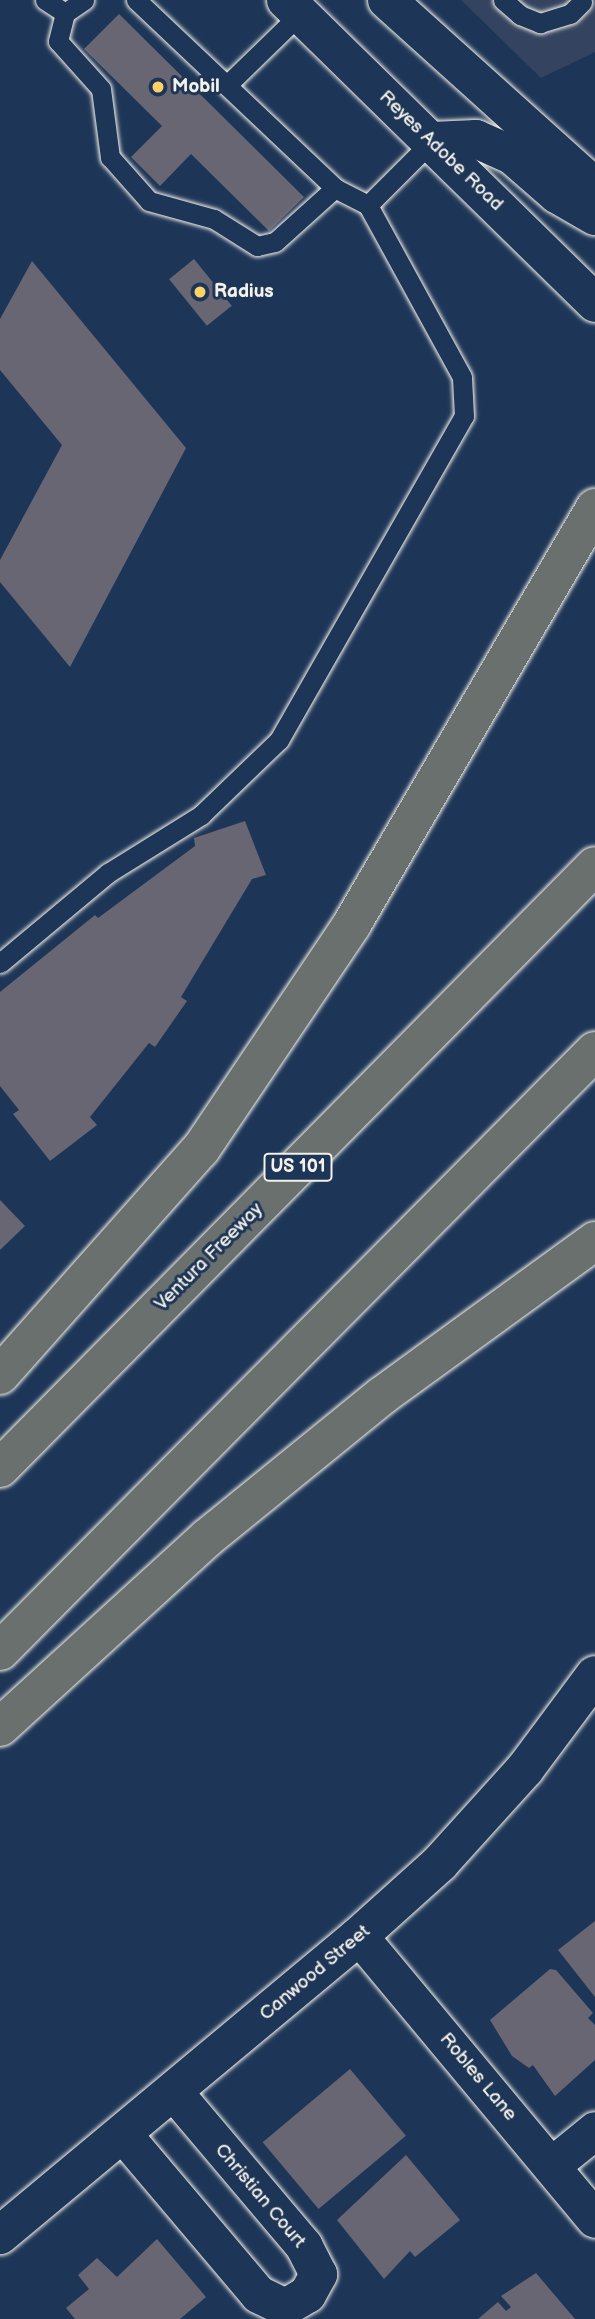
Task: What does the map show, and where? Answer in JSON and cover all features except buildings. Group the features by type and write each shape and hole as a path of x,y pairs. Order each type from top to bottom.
{"highway":[{"path":"0,1375 201,1149 352,924 595,508"},
{"name":"Ventura Freeway","path":"0,1468 595,866"},
{"path":"0,1651 595,1051"},
{"path":"0,1727 207,1538 383,1395 595,1241"}],"street":[{"path":"387,0 590,173"},
{"name":"Reyes Adobe Road","path":"293,7 595,303"},
{"path":"432,141 476,139 512,155 557,194 595,216"},
{"name":"Canwood Street","path":"0,2235 359,1937 481,1821 595,1675"},
{"name":"Robles Lane","path":"359,1937 552,2165 595,2220"},
{"name":"Christian Court","path":"122,2133 258,2294 285,2306 307,2294 318,2274 304,2246 174,2092"},
{"path":"552,2165 595,2130"}],"lane":[{"path":"46,0 65,13"},
{"path":"84,0 65,13 58,41 101,89 110,157 149,201 214,219 257,247 275,242 335,188"},
{"path":"0,964 108,873 201,815 279,740 456,436 464,416 461,377 368,205 335,188 136,0"},
{"path":"503,0 520,15 540,23 570,14 582,2"},
{"path":"227,85 293,7"},
{"path":"368,205 432,141"}],"shaded area":[{"path":"461,0 595,0 595,52 541,78"}],"place":[{"name":"Mobil","path":"158,87"},
{"name":"Radius","path":"200,292"}]}
